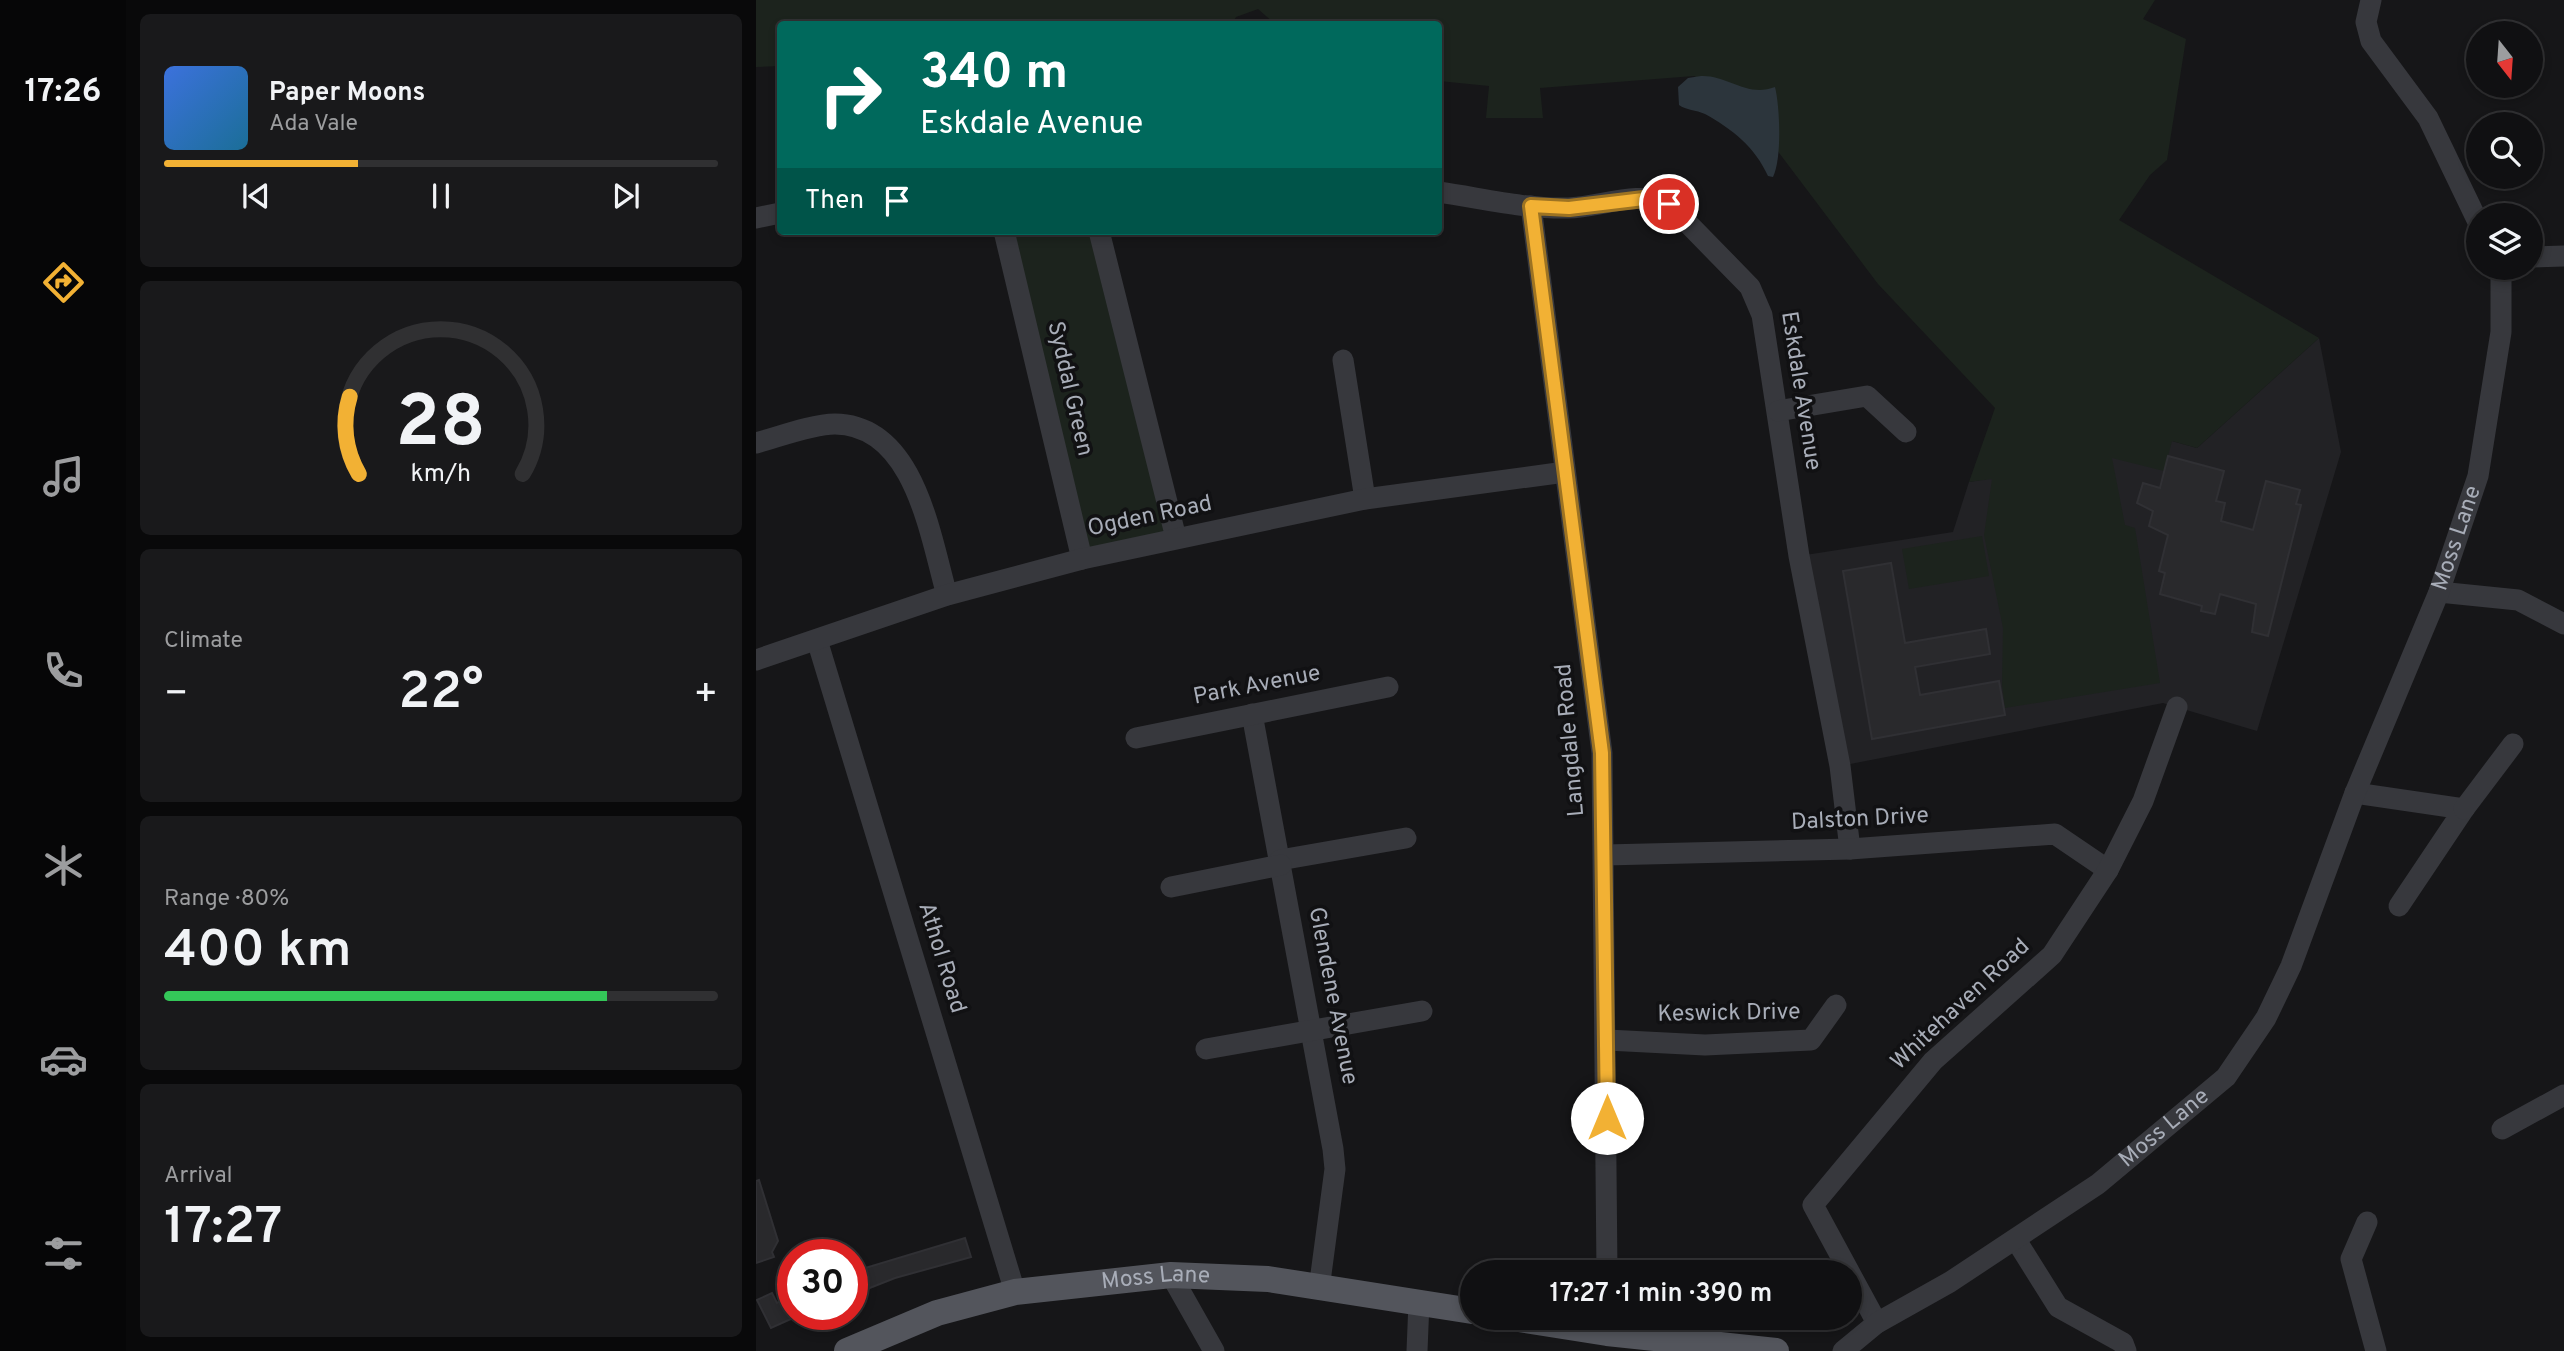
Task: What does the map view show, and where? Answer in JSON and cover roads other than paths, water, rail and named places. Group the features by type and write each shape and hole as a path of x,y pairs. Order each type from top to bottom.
{"main road":[{"name":"Moss Lane","path":"847,1351 937,1313 1015,1292 1171,1275 1268,1279 1460,1309"},
{"path":"1634,1330 1769,1350"}],"street":[{"path":"2371,0 2367,22 2371,41 2428,118 2469,203"},
{"name":"Eskdale Avenue","path":"1442,193 1531,206 1569,208 1652,198 1669,204 1750,287 1757,299 1777,411 1799,556 1840,766 1850,849"},
{"name":"Langdale Road","path":"1531,206 1602,753 1607,1040 1607,1260"},
{"path":"756,218 777,214"},
{"name":"Syddal Green","path":"1005,235 1082,559"},
{"path":"1100,235 1176,538"},
{"path":"2543,257 2564,256"},
{"name":"Moss Lane","path":"1843,1351 1877,1323 2016,1240 2098,1184 2226,1076 2266,1018 2291,966 2355,793 2439,592 2482,458 2501,332 2501,280"},
{"path":"1343,360 1365,499"},
{"path":"1777,411 1867,396 1906,432"},
{"path":"756,443 834,424 863,430 889,445 907,470 916,491 947,595"},
{"name":"Ogden Road","path":"756,660 947,595 1082,559 1365,499 1565,472"},
{"path":"2439,592 2518,600 2564,624"},
{"name":"Athol Road","path":"817,640 1015,1292"},
{"name":"Park Avenue","path":"1136,738 1388,687"},
{"name":"Whitehaven Road","path":"1877,1323 1813,1205 1933,1060 2052,954 2108,870 2143,801 2177,707"},
{"name":"Glendene Avenue","path":"1252,714 1312,1031 1335,1170 1319,1289"},
{"path":"2399,906 2513,744"},
{"path":"2355,793 2465,809"},
{"name":"Dalston Drive","path":"1605,855 1850,849 2055,834 2108,870"},
{"path":"1171,887 1406,838"},
{"name":"Keswick Drive","path":"1607,1040 1705,1045 1811,1040 1836,1005"},
{"path":"1206,1049 1422,1011"},
{"path":"2502,1129 2564,1095"},
{"path":"2367,1222 2351,1259 2376,1351"},
{"path":"2016,1240 2058,1307 2123,1343 2126,1351"},
{"path":"1171,1275 1214,1351"},
{"path":"1416,1351 1419,1302"}]}
